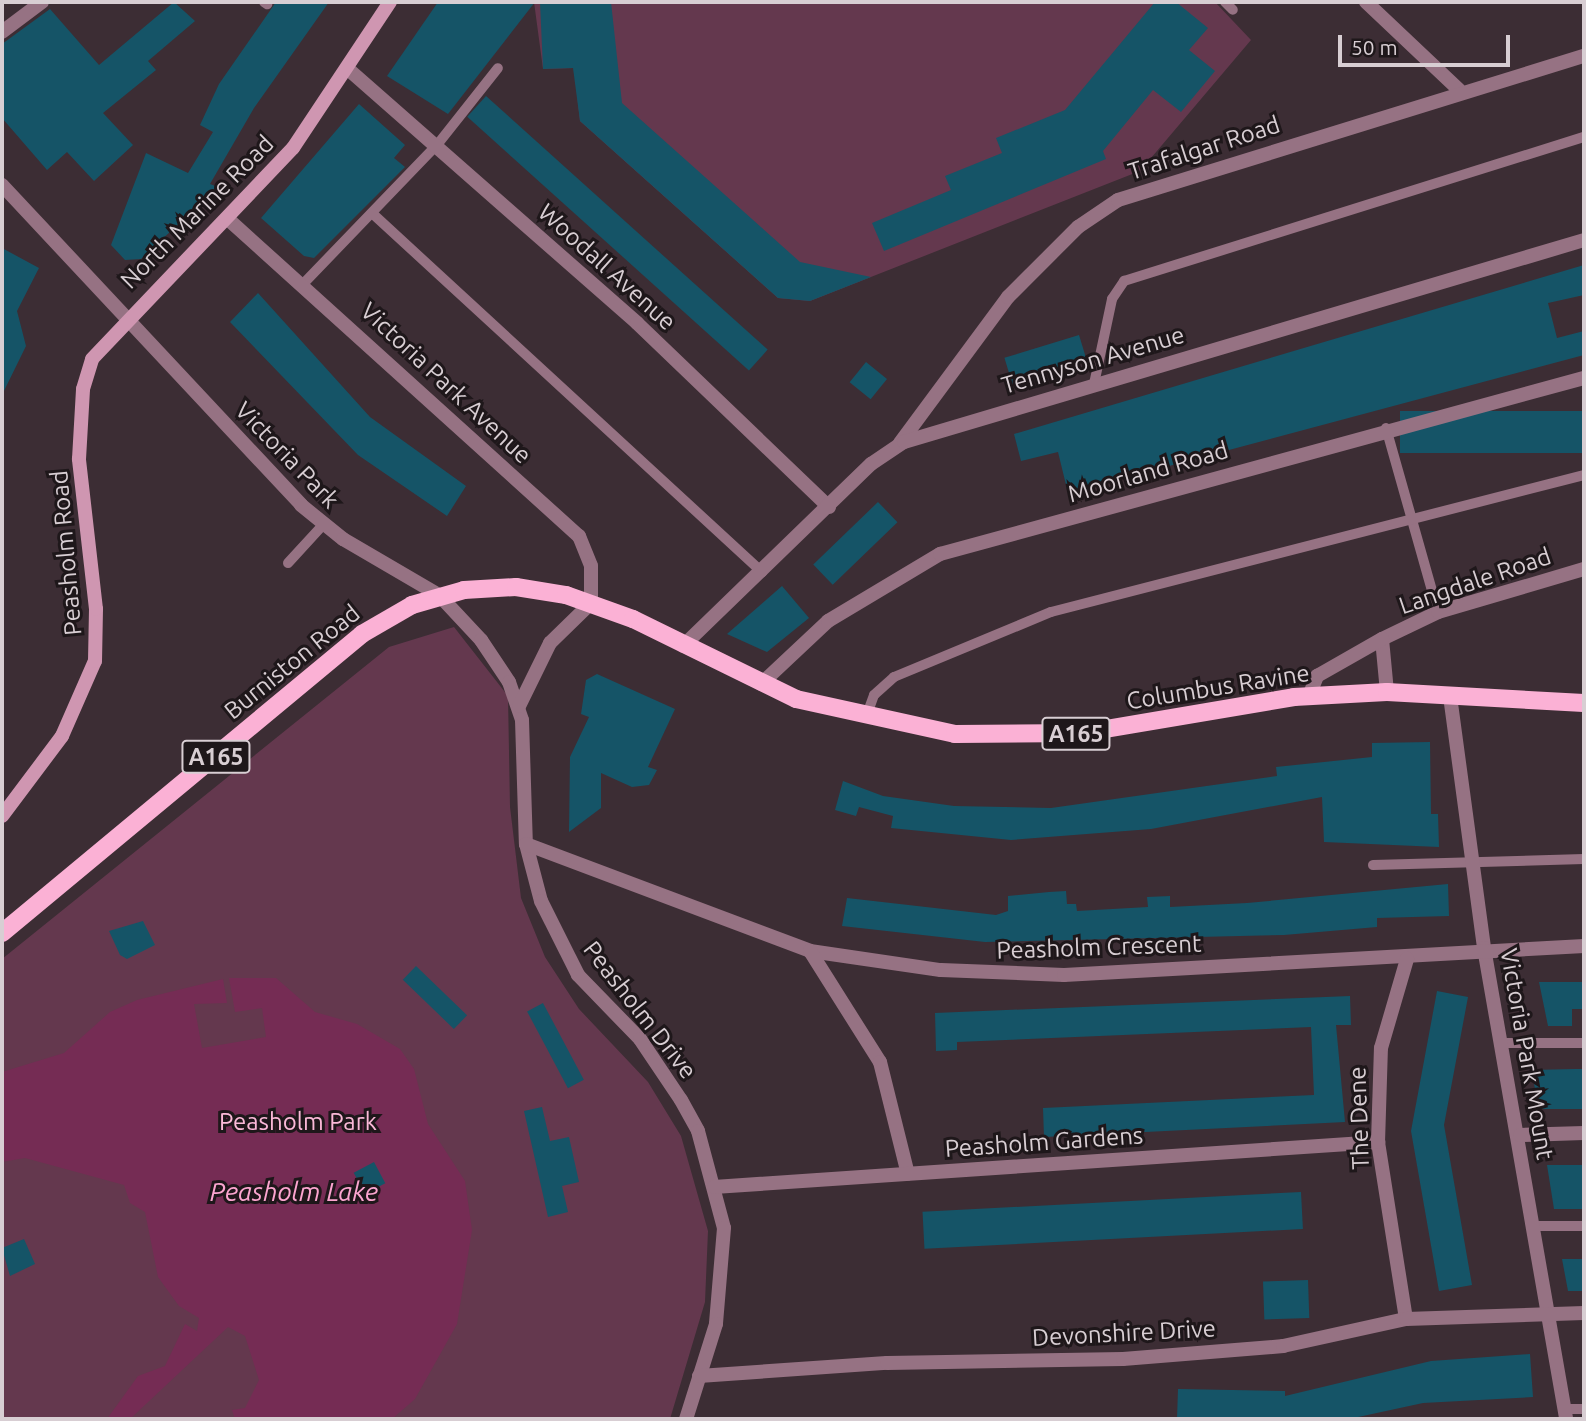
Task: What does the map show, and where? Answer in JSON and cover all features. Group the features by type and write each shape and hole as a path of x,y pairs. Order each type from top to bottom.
{"main road":[{"name":"North Marine Road","path":"128,314 229,219 293,148 390,2"},
{"name":"Peasholm Road","path":"2,816 46,761 90,685 98,638 79,459 83,389 92,359 128,314"},
{"name":"Burniston Road","path":"2,933 362,634 439,596 516,587 590,603"},
{"name":"Columbus Ravine","path":"590,603 761,684 865,719 955,734 1040,736 1309,696 1387,692 1584,703"}],"street":[{"path":"2,32 42,2"},
{"path":"1366,2 1459,90"},
{"name":"Trafalgar Road","path":"897,447 1008,297 1078,227 1118,200 1459,90 1584,57"},
{"name":"Woodall Avenue","path":"348,69 638,323 829,507"},
{"name":"Victoria Park","path":"2,186 128,314 322,526 439,596"},
{"name":"Victoria Park Avenue","path":"229,219 304,283 579,536 591,566 590,603"},
{"name":"Tennyson Avenue","path":"683,646 829,507 897,447 968,418 1094,384 1584,240"},
{"name":"Moorland Road","path":"761,684 828,621 940,554 1386,428 1584,378"},
{"name":"Langdale Road","path":"1309,696 1317,676 1382,639 1438,612 1584,569"},
{"name":"Peasholm Drive","path":"439,596 496,659 519,706 526,844 541,901 566,954 595,996 640,1039 681,1100 714,1187 724,1228 724,1275 686,1419"},
{"name":"Peasholm Drive","path":"519,706 550,643 590,603"},
{"name":"Langdale Road","path":"1382,639 1387,692"},
{"name":"Victoria Park Mount","path":"1450,696 1484,947 1520,1135 1565,1414"},
{"name":"Peasholm Crescent","path":"526,844 810,951 927,969 1064,975 1407,959 1484,947 1584,946"},
{"path":"810,951 880,1062 908,1174"},
{"name":"The Dene","path":"1406,1319 1378,1142 1381,1048 1407,959"},
{"path":"1520,1135 1584,1133"},
{"name":"Peasholm Gardens","path":"714,1187 1378,1142"},
{"name":"Devonshire Drive","path":"699,1376 1283,1346 1406,1319 1584,1313"}],"lane":[{"path":"304,283 373,214 436,145 498,68"},
{"path":"1094,384 1112,299 1124,281 1584,137"},
{"path":"373,214 762,572"},
{"path":"1386,428 1438,612"},
{"path":"865,719 874,695 894,677 985,636 1051,612 1584,475"},
{"path":"288,563 322,526"},
{"path":"1373,865 1584,859"},
{"path":"1504,1043 1584,1043"},
{"path":"1535,1226 1584,1226"},
{"path":"1565,1414 1584,1409"}],"green space":[{"path":"534,2 1215,2 1251,40 1140,171 810,301 778,298 580,121 574,68 543,69"},
{"name":"Peasholm Park","path":"454,627 508,696 510,807 521,898 545,957 579,1009 648,1082 681,1136 708,1231 705,1302 670,1419 2,1419 2,959 389,647"}],"water":[{"name":"Peasholm Lake","path":"229,978 276,978 315,1012 357,1024 400,1049 414,1069 428,1124 465,1181 472,1230 457,1324 415,1399 392,1419 235,1419 232,1410 245,1408 259,1380 245,1336 228,1327 130,1419 107,1419 138,1376 165,1366 185,1324 197,1331 199,1318 179,1306 158,1277 145,1212 130,1203 124,1185 25,1158 2,1162 2,1072 64,1053 110,1012 137,1000 223,979 227,1003 194,1004 202,1048 266,1037 262,1008 235,1012"}],"building":[{"path":"174,2 195,21 148,61 156,70 103,113 133,145 94,181 67,152 47,170 2,118 2,44 50,9 99,65"},
{"path":"276,2 329,2 254,108 210,184 218,187 141,259 125,260 111,245 146,153 188,173 213,132 200,125 219,84"},
{"path":"438,2 535,2 448,114 387,76"},
{"path":"540,2 611,2 622,103 800,262 871,277 810,301 778,298 580,121 573,68 543,69"},
{"path":"1155,2 1176,2 1208,28 1189,50 1215,71 1181,112 1153,90 1103,151 1106,159 884,251 872,223 951,190 945,176 1002,153 996,138 1065,110"},
{"path":"486,96 768,350 749,370 467,117"},
{"path":"359,104 405,145 394,158 405,167 314,258 304,256 261,218"},
{"path":"2,248 39,268 17,311 26,346 2,395"},
{"path":"1584,265 1584,295 1548,303 1557,338 1584,331 1584,355 1068,493 1058,452 1021,461 1014,434"},
{"path":"258,293 370,417 466,486 447,516 358,455 230,322"},
{"path":"1079,335 1087,361 1012,384 1004,358"},
{"path":"866,362 887,379 871,399 850,382"},
{"path":"1400,411 1584,411 1584,453 1400,453"},
{"path":"878,502 897,522 833,585 813,565"},
{"path":"782,586 809,618 767,652 727,634"},
{"path":"597,674 675,709 648,767 657,770 649,785 632,787 601,773 601,808 569,832 570,757 589,717 581,714 586,680"},
{"path":"1430,742 1431,814 1438,814 1439,847 1324,842 1322,797 1151,829 1011,840 891,828 893,816 859,807 856,816 835,810 843,781 883,796 954,806 1051,808 1277,776 1276,767 1372,757 1372,743"},
{"path":"1448,884 1449,916 1377,918 1377,927 1284,935 985,942 842,926 847,898 996,915 1008,911 1008,896 1049,892 1066,891 1067,904 1076,904 1077,911 1148,907 1147,897 1170,896 1170,907 1247,903"},
{"path":"143,921 155,945 127,959 120,955 109,931"},
{"path":"416,966 467,1015 454,1029 403,980"},
{"path":"1539,982 1584,982 1584,1009 1572,1009 1572,1026 1548,1026"},
{"path":"1437,991 1468,997 1444,1125 1472,1285 1439,1291 1411,1131"},
{"path":"1350,996 1351,1025 1336,1025 1345,1122 1044,1137 1043,1108 1314,1095 1311,1027 957,1042 957,1050 936,1051 935,1013"},
{"path":"543,1003 584,1080 568,1088 527,1011"},
{"path":"1584,1069 1584,1109 1538,1109 1532,1070"},
{"path":"542,1107 550,1141 569,1137 579,1182 562,1186 568,1212 548,1217 524,1111"},
{"path":"374,1162 385,1183 365,1194 354,1173"},
{"path":"1547,1165 1584,1165 1584,1209 1554,1209"},
{"path":"1301,1192 1303,1229 924,1249 923,1212"},
{"path":"24,1239 35,1264 10,1276 2,1248"},
{"path":"1562,1259 1584,1259 1584,1291 1568,1291"},
{"path":"1308,1280 1309,1318 1264,1320 1263,1282"},
{"path":"1530,1354 1533,1397 1423,1403 1349,1419 1177,1419 1178,1389 1285,1391 1285,1396 1431,1361"}]}
